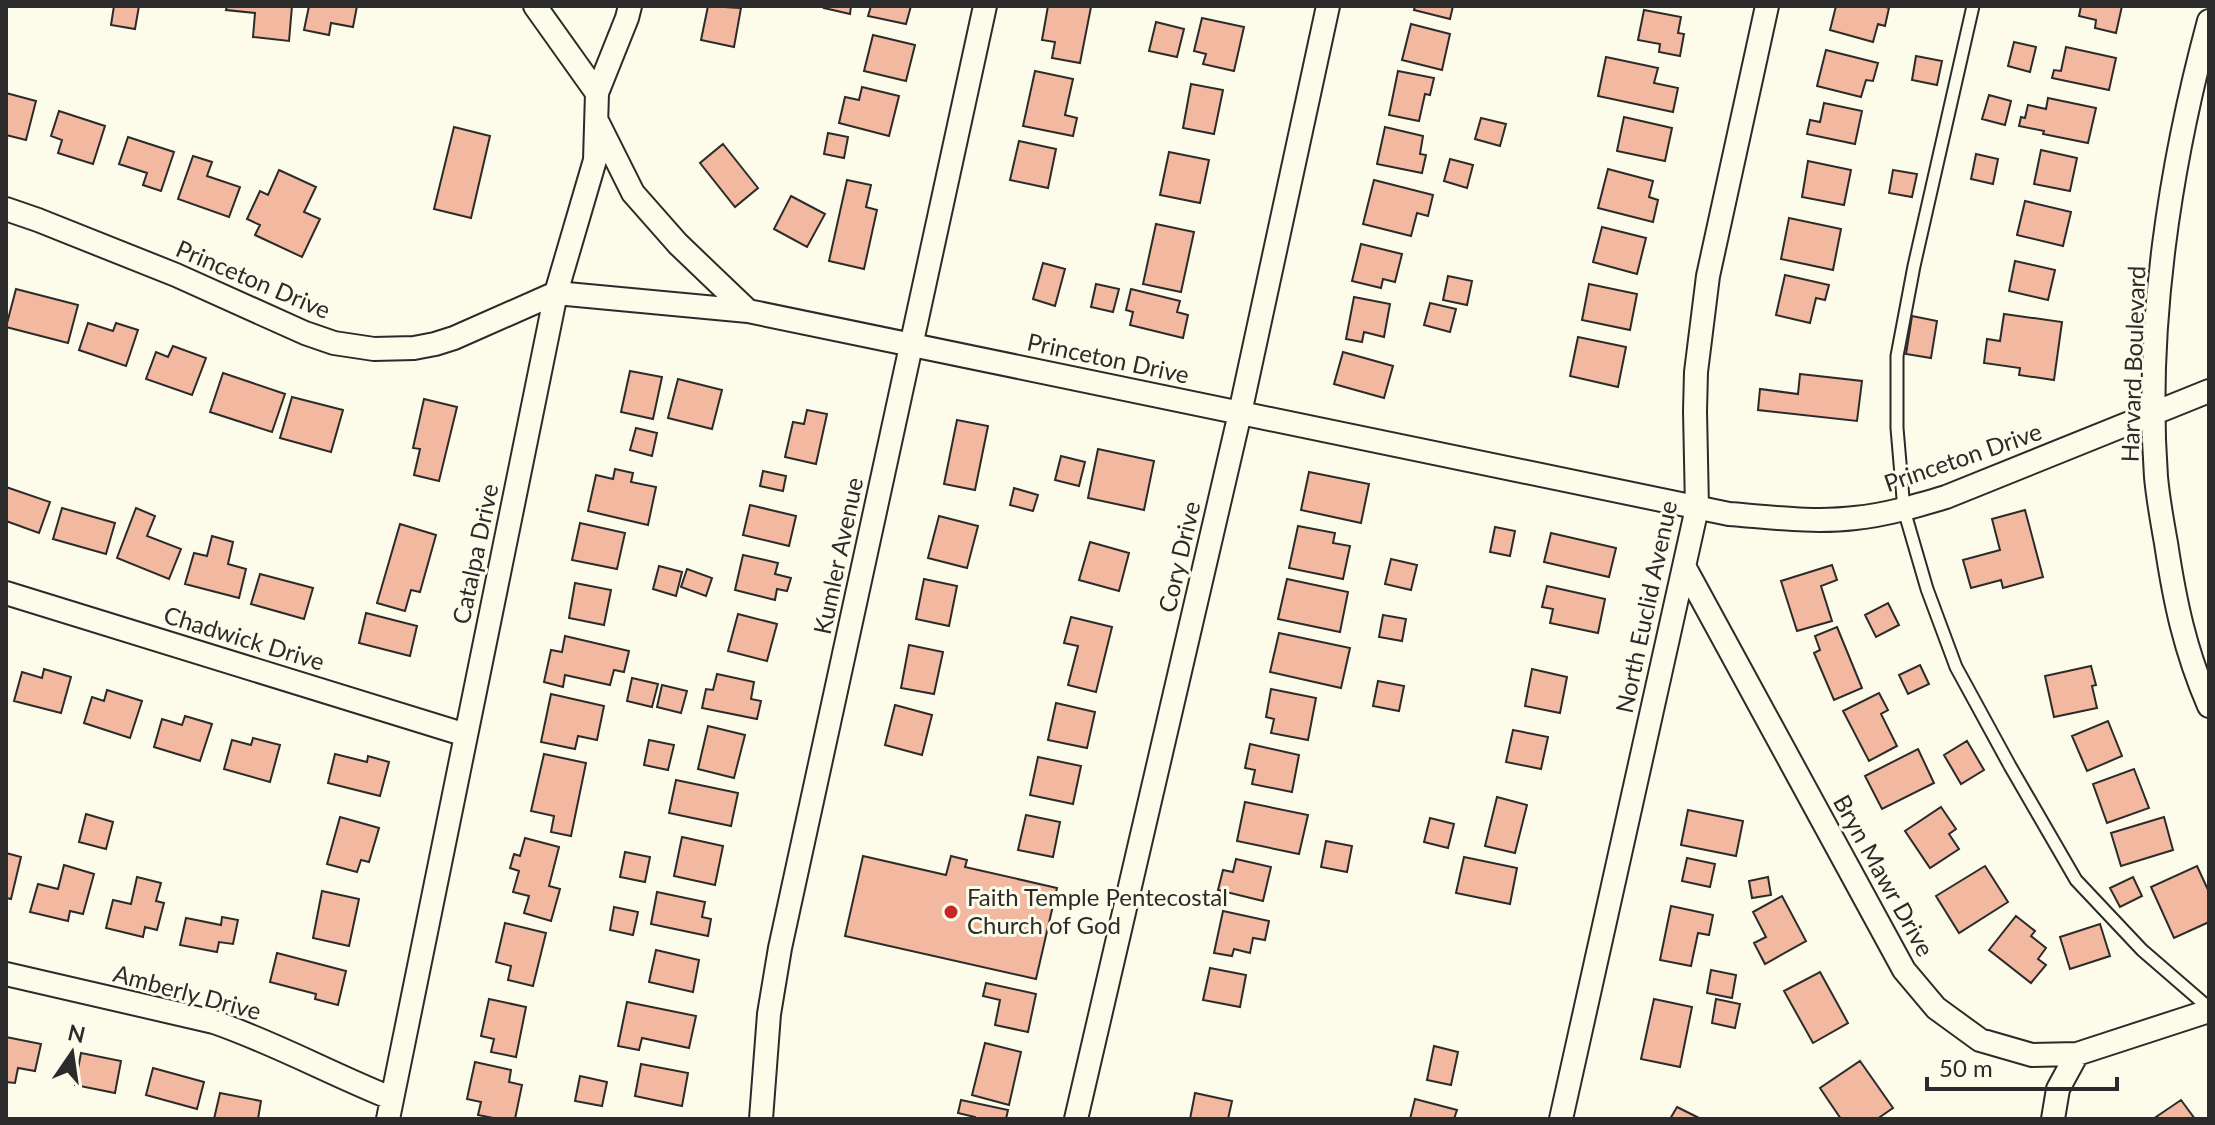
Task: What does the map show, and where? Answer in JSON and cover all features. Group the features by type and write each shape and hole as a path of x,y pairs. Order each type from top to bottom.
{"street":[{"path":"535,6 597,93"},
{"name":"Catalpa Drive","path":"390,1108 556,293 595,160 597,93 630,6"},
{"name":"Kumler Avenue","path":"761,1119 769,1014 780,948 985,6"},
{"name":"Cory Drive","path":"1076,1119 1240,413 1328,6"},
{"name":"North Euclid Avenue","path":"1561,1119 1697,508 1695,411 1701,320 1767,6"},
{"name":"Harvard Boulevard","path":"2209,21 2190,95 2166,229 2153,414 2156,480 2175,603 2194,671 2209,706"},
{"path":"597,122 633,193 678,244 748,311"},
{"name":"Princeton Drive","path":"6,209 176,275 334,343 374,349 414,348 454,338 556,293 748,311 1729,514 1819,520 1855,519 1904,510 1960,491 2209,391"},
{"name":"Bryn Mawr Drive","path":"1685,568 1904,970 1936,1008 1980,1040 2032,1055 2077,1054 2209,1009"},
{"name":"Chadwick Drive","path":"6,593 466,735"},
{"name":"Amberly Drive","path":"6,974 214,1022 244,1032 343,1079 390,1108"},
{"path":"2053,1119 2058,1089 2077,1054"}],"lane":[{"path":"1973,6 1914,266 1897,356 1897,428 1904,510 1927,589 1956,667 2076,880 2142,950 2209,1009"}],"building":[{"path":"114,6 139,6 135,29 111,25"},
{"path":"227,6 292,6 289,41 253,37 255,13 226,10"},
{"path":"309,6 357,6 353,27 331,23 329,35 304,30"},
{"path":"708,6 741,8 734,47 701,40"},
{"path":"851,6 850,14 824,8"},
{"path":"871,6 911,6 906,24 868,16"},
{"path":"1048,6 1091,7 1080,63 1052,58 1055,42 1042,40"},
{"path":"1415,6 1453,6 1450,19 1414,10"},
{"path":"1836,6 1889,8 1885,26 1878,24 1873,42 1830,30"},
{"path":"2081,6 2122,6 2116,33 2095,28 2096,20 2079,16"},
{"path":"1644,10 1681,17 1678,33 1684,34 1680,56 1659,52 1660,44 1638,40"},
{"path":"1202,18 1244,27 1234,71 1203,64 1206,54 1194,51"},
{"path":"1156,22 1184,29 1177,57 1149,51"},
{"path":"1411,24 1450,34 1442,70 1402,60"},
{"path":"873,35 915,45 906,81 864,71"},
{"path":"2014,42 2036,47 2030,72 2008,66"},
{"path":"2066,47 2116,58 2109,90 2052,78 2054,70 2061,71"},
{"path":"1826,50 1878,63 1873,81 1866,80 1861,97 1817,86"},
{"path":"1916,56 1942,61 1937,85 1912,80"},
{"path":"1606,57 1658,68 1654,83 1678,88 1673,112 1598,96"},
{"path":"1035,71 1073,79 1065,115 1077,118 1073,136 1023,126"},
{"path":"1398,71 1434,78 1430,95 1425,94 1419,121 1389,115"},
{"path":"1191,84 1223,90 1214,134 1183,128"},
{"path":"862,87 899,96 889,136 839,123 845,97 859,100"},
{"path":"6,93 36,101 26,140 6,135"},
{"path":"1989,95 2011,101 2005,125 1982,119"},
{"path":"2048,98 2096,108 2088,143 2019,126 2028,105 2046,109"},
{"path":"1824,103 1862,111 1855,144 1807,134 1810,120 1820,122"},
{"path":"59,111 105,126 93,164 58,153 62,140 51,136"},
{"path":"1624,117 1672,128 1665,161 1617,151"},
{"path":"1481,118 1506,124 1500,146 1475,139"},
{"path":"454,127 490,136 471,218 434,209"},
{"path":"1385,127 1423,136 1420,154 1426,155 1422,173 1377,164"},
{"path":"828,133 848,137 844,158 824,154"},
{"path":"128,137 174,152 161,191 143,185 147,173 119,164"},
{"path":"1019,141 1056,149 1048,188 1010,180"},
{"path":"723,144 758,188 735,207 700,163"},
{"path":"2041,150 2077,158 2070,191 2034,184"},
{"path":"1169,152 1209,160 1200,203 1160,195"},
{"path":"1976,154 1998,159 1993,184 1971,179"},
{"path":"193,156 212,162 207,176 240,187 229,217 178,199"},
{"path":"1450,159 1473,165 1467,188 1444,181"},
{"path":"1808,161 1851,170 1844,205 1802,197"},
{"path":"1608,169 1653,181 1649,197 1658,200 1653,222 1598,208"},
{"path":"279,170 316,187 304,212 320,219 302,257 255,235 260,225 247,219 260,191 268,195"},
{"path":"1893,170 1917,174 1912,197 1889,193"},
{"path":"847,180 871,185 866,207 877,210 864,269 829,261"},
{"path":"1374,180 1433,195 1428,216 1417,213 1411,236 1363,224"},
{"path":"791,196 825,214 807,247 774,229"},
{"path":"2025,201 2071,212 2063,246 2017,235"},
{"path":"1789,218 1841,229 1833,270 1781,259"},
{"path":"1156,224 1194,232 1181,292 1143,284"},
{"path":"1602,227 1646,238 1637,274 1593,262"},
{"path":"1361,244 1402,254 1395,282 1383,279 1381,288 1352,281"},
{"path":"2015,261 2055,270 2048,300 2009,291"},
{"path":"1043,263 1065,269 1055,306 1033,299"},
{"path":"1785,275 1829,285 1825,300 1816,298 1810,323 1776,315"},
{"path":"1448,276 1472,281 1467,305 1443,300"},
{"path":"1096,284 1119,289 1113,312 1091,307"},
{"path":"1589,284 1637,294 1630,330 1582,320"},
{"path":"16,289 78,305 68,343 6,327"},
{"path":"1131,289 1180,301 1177,312 1188,315 1183,338 1130,325 1133,312 1126,310"},
{"path":"1354,297 1390,304 1384,337 1364,332 1362,342 1346,339"},
{"path":"1430,303 1456,309 1450,332 1424,325"},
{"path":"2004,314 2062,322 2054,380 2019,375 2020,368 1984,363 1987,339 2000,341"},
{"path":"1912,316 1937,321 1931,358 1906,354"},
{"path":"88,323 113,331 116,323 138,330 126,366 79,350"},
{"path":"1578,337 1626,347 1618,387 1570,376"},
{"path":"173,346 206,358 192,395 146,379 156,352 168,357"},
{"path":"1343,352 1393,366 1384,398 1334,384"},
{"path":"630,371 662,377 653,419 621,412"},
{"path":"223,373 285,394 272,432 210,412"},
{"path":"1800,374 1862,381 1857,421 1758,410 1760,389 1798,394"},
{"path":"678,379 722,390 712,429 668,418"},
{"path":"292,397 343,410 331,452 280,438"},
{"path":"424,399 457,407 439,481 414,475 420,449 413,448"},
{"path":"807,410 827,414 816,464 785,457 793,422 804,424"},
{"path":"957,420 988,426 975,490 944,484"},
{"path":"636,428 657,433 652,456 630,450"},
{"path":"1098,449 1154,461 1144,510 1088,498"},
{"path":"1061,456 1085,462 1079,486 1055,480"},
{"path":"615,469 633,473 631,482 656,487 648,525 588,511 596,475 613,479"},
{"path":"763,471 786,476 783,491 760,486"},
{"path":"1309,472 1369,484 1361,523 1301,510"},
{"path":"6,487 50,502 39,533 6,521"},
{"path":"1014,488 1038,495 1033,511 1010,505"},
{"path":"750,505 796,516 789,546 743,535"},
{"path":"62,508 115,523 106,554 53,539"},
{"path":"136,508 155,516 147,536 181,549 169,579 117,558"},
{"path":"2025,510 2043,577 2003,588 2001,580 1971,588 1963,560 2000,550 1992,519"},
{"path":"939,516 978,526 967,568 928,558"},
{"path":"580,523 625,533 617,569 572,560"},
{"path":"400,524 436,535 420,592 411,590 405,611 377,603"},
{"path":"1298,526 1335,533 1333,543 1350,546 1343,579 1289,568"},
{"path":"1495,527 1515,531 1510,556 1490,552"},
{"path":"1551,533 1616,548 1609,577 1544,562"},
{"path":"212,536 233,542 228,564 246,569 239,598 185,584 194,553 207,556"},
{"path":"1090,542 1129,553 1119,591 1079,580"},
{"path":"743,555 778,563 775,574 791,578 787,591 777,589 775,600 735,590"},
{"path":"1391,559 1417,565 1411,590 1385,584"},
{"path":"1832,565 1837,580 1821,586 1832,621 1797,631 1781,581"},
{"path":"659,566 682,572 676,596 653,589"},
{"path":"687,569 712,578 706,596 681,587"},
{"path":"260,574 313,588 304,619 251,604"},
{"path":"924,579 957,586 949,626 916,619"},
{"path":"1287,579 1348,592 1340,632 1278,619"},
{"path":"575,583 611,590 604,625 569,618"},
{"path":"1547,586 1605,599 1598,633 1550,623 1553,609 1542,607"},
{"path":"1888,603 1899,625 1876,637 1865,615"},
{"path":"366,613 417,626 410,656 359,643"},
{"path":"738,614 777,624 767,661 728,651"},
{"path":"1383,615 1406,619 1402,641 1379,637"},
{"path":"1071,617 1112,627 1096,692 1068,685 1078,646 1064,643"},
{"path":"1837,627 1862,688 1834,700 1814,653 1820,650 1815,636"},
{"path":"1279,633 1350,648 1341,688 1270,672"},
{"path":"565,636 629,651 624,672 614,670 610,685 565,675 563,687 544,682 551,650 562,652"},
{"path":"909,645 943,652 934,694 901,688"},
{"path":"1920,665 1929,684 1908,694 1899,675"},
{"path":"2091,666 2097,708 2054,717 2045,676"},
{"path":"44,669 71,677 61,713 14,701 22,672 42,678"},
{"path":"1532,669 1567,677 1560,713 1525,706"},
{"path":"717,674 754,682 751,699 761,701 757,719 702,708 706,689 713,690"},
{"path":"632,678 658,684 652,707 627,701"},
{"path":"1378,681 1404,686 1399,711 1373,706"},
{"path":"662,685 687,691 681,713 657,707"},
{"path":"1271,689 1316,698 1308,740 1271,733 1274,719 1266,717"},
{"path":"107,690 142,701 130,738 84,723 92,697 104,701"},
{"path":"1879,693 1888,710 1881,714 1897,746 1869,761 1843,711"},
{"path":"551,694 604,706 597,740 578,736 575,749 541,742"},
{"path":"1056,703 1095,712 1087,748 1048,740"},
{"path":"895,705 932,715 922,755 885,745"},
{"path":"185,716 212,724 200,761 154,747 162,719 182,725"},
{"path":"2108,721 2122,756 2087,771 2072,736"},
{"path":"708,726 745,735 734,778 698,769"},
{"path":"1513,730 1548,737 1541,769 1506,762"},
{"path":"253,738 280,745 270,782 224,769 232,740 251,745"},
{"path":"649,740 674,745 668,770 644,765"},
{"path":"1967,741 1984,770 1961,784 1944,755"},
{"path":"1250,744 1299,755 1292,792 1252,784 1255,770 1245,768"},
{"path":"1918,749 1934,783 1882,809 1865,776"},
{"path":"335,754 367,762 368,756 389,762 380,796 328,783"},
{"path":"544,754 586,763 571,836 551,832 554,816 531,811"},
{"path":"1038,757 1081,766 1073,804 1030,795"},
{"path":"2134,769 2149,808 2107,823 2093,784"},
{"path":"676,780 738,793 731,826 669,813"},
{"path":"1497,797 1527,805 1515,853 1485,846"},
{"path":"1245,802 1308,815 1299,854 1237,841"},
{"path":"1941,807 1956,829 1949,834 1959,849 1930,868 1905,831"},
{"path":"1688,810 1743,821 1736,856 1681,845"},
{"path":"86,814 113,822 106,849 79,842"},
{"path":"1026,815 1060,822 1053,857 1018,850"},
{"path":"340,817 379,828 369,862 361,860 357,872 327,864"},
{"path":"2164,817 2173,850 2121,866 2111,833"},
{"path":"1430,818 1454,824 1448,848 1424,842"},
{"path":"682,837 723,846 715,885 674,876"},
{"path":"525,838 559,847 549,886 560,889 551,921 524,913 529,896 513,892 519,871 510,868 514,854 520,856"},
{"path":"1326,841 1352,846 1347,872 1321,867"},
{"path":"625,852 650,857 645,882 620,877"},
{"path":"6,853 21,857 11,899 6,898"},
{"name":"Faith Temple Pentecostal Church of God","path":"863,856 946,875 951,856 967,860 965,867 1057,888 1036,979 845,936"},
{"path":"1464,857 1517,868 1510,904 1456,893"},
{"path":"1687,858 1715,864 1710,887 1682,881"},
{"path":"1236,859 1271,867 1263,901 1218,890 1223,870 1233,872"},
{"path":"64,865 94,874 83,914 70,911 68,921 30,912 38,884 58,889"},
{"path":"1985,866 2008,902 1959,933 1936,896"},
{"path":"2197,866 2209,892 2209,922 2174,938 2151,887"},
{"path":"137,877 161,883 156,901 164,903 157,930 145,927 143,937 106,928 113,900 131,904"},
{"path":"1768,877 1771,895 1752,898 1749,881"},
{"path":"2133,877 2142,896 2120,907 2110,888"},
{"path":"322,891 359,899 349,946 313,938"},
{"path":"657,892 705,902 702,917 711,919 708,936 651,924"},
{"path":"1782,896 1806,941 1765,964 1754,943 1766,937 1753,912"},
{"path":"1671,906 1713,915 1709,935 1698,933 1691,966 1660,960"},
{"path":"614,907 638,912 633,935 610,930"},
{"path":"1223,911 1269,921 1265,940 1253,938 1250,953 1234,949 1232,956 1214,953"},
{"path":"2016,916 2035,931 2031,936 2046,948 2038,959 2046,965 2031,983 1989,950"},
{"path":"222,917 238,920 233,944 219,942 217,952 180,945 186,918 221,925"},
{"path":"505,923 546,933 533,986 508,980 511,966 496,962"},
{"path":"2100,924 2110,956 2070,969 2060,937"},
{"path":"656,950 699,960 693,992 649,982"},
{"path":"277,953 346,971 338,1005 315,999 316,994 270,982"},
{"path":"1210,968 1246,975 1240,1007 1203,1000"},
{"path":"1711,970 1736,975 1732,998 1707,993"},
{"path":"1820,972 1848,1023 1813,1043 1784,991"},
{"path":"986,983 1036,994 1028,1032 995,1025 1000,1000 983,996"},
{"path":"489,999 526,1007 516,1057 491,1052 494,1039 481,1036"},
{"path":"1654,999 1692,1007 1680,1067 1641,1059"},
{"path":"1716,999 1740,1004 1735,1028 1712,1023"},
{"path":"627,1002 696,1016 689,1048 642,1038 639,1050 618,1046"},
{"path":"6,1037 41,1044 35,1071 18,1068 15,1083 6,1082"},
{"path":"985,1043 1021,1052 1009,1105 972,1095"},
{"path":"1434,1046 1458,1052 1451,1085 1427,1080"},
{"path":"81,1053 121,1061 115,1093 75,1085"},
{"path":"1860,1061 1893,1108 1877,1119 1841,1119 1820,1088"},
{"path":"475,1062 511,1070 509,1082 522,1085 515,1119 478,1115 481,1102 467,1099"},
{"path":"641,1064 688,1073 682,1106 635,1096"},
{"path":"153,1068 204,1082 197,1109 146,1095"},
{"path":"580,1076 607,1082 602,1106 575,1101"},
{"path":"220,1093 261,1101 258,1119 214,1119"},
{"path":"1195,1093 1232,1101 1228,1119 1190,1119"},
{"path":"1415,1099 1457,1110 1454,1119 1410,1119"},
{"path":"961,1100 1008,1110 1006,1119 975,1119 958,1113"},
{"path":"2181,1100 2195,1119 2153,1119"},
{"path":"1677,1107 1701,1119 1670,1119"}],"place":[{"name":"Faith Temple Pentecostal Church of God","path":"951,912"}]}
